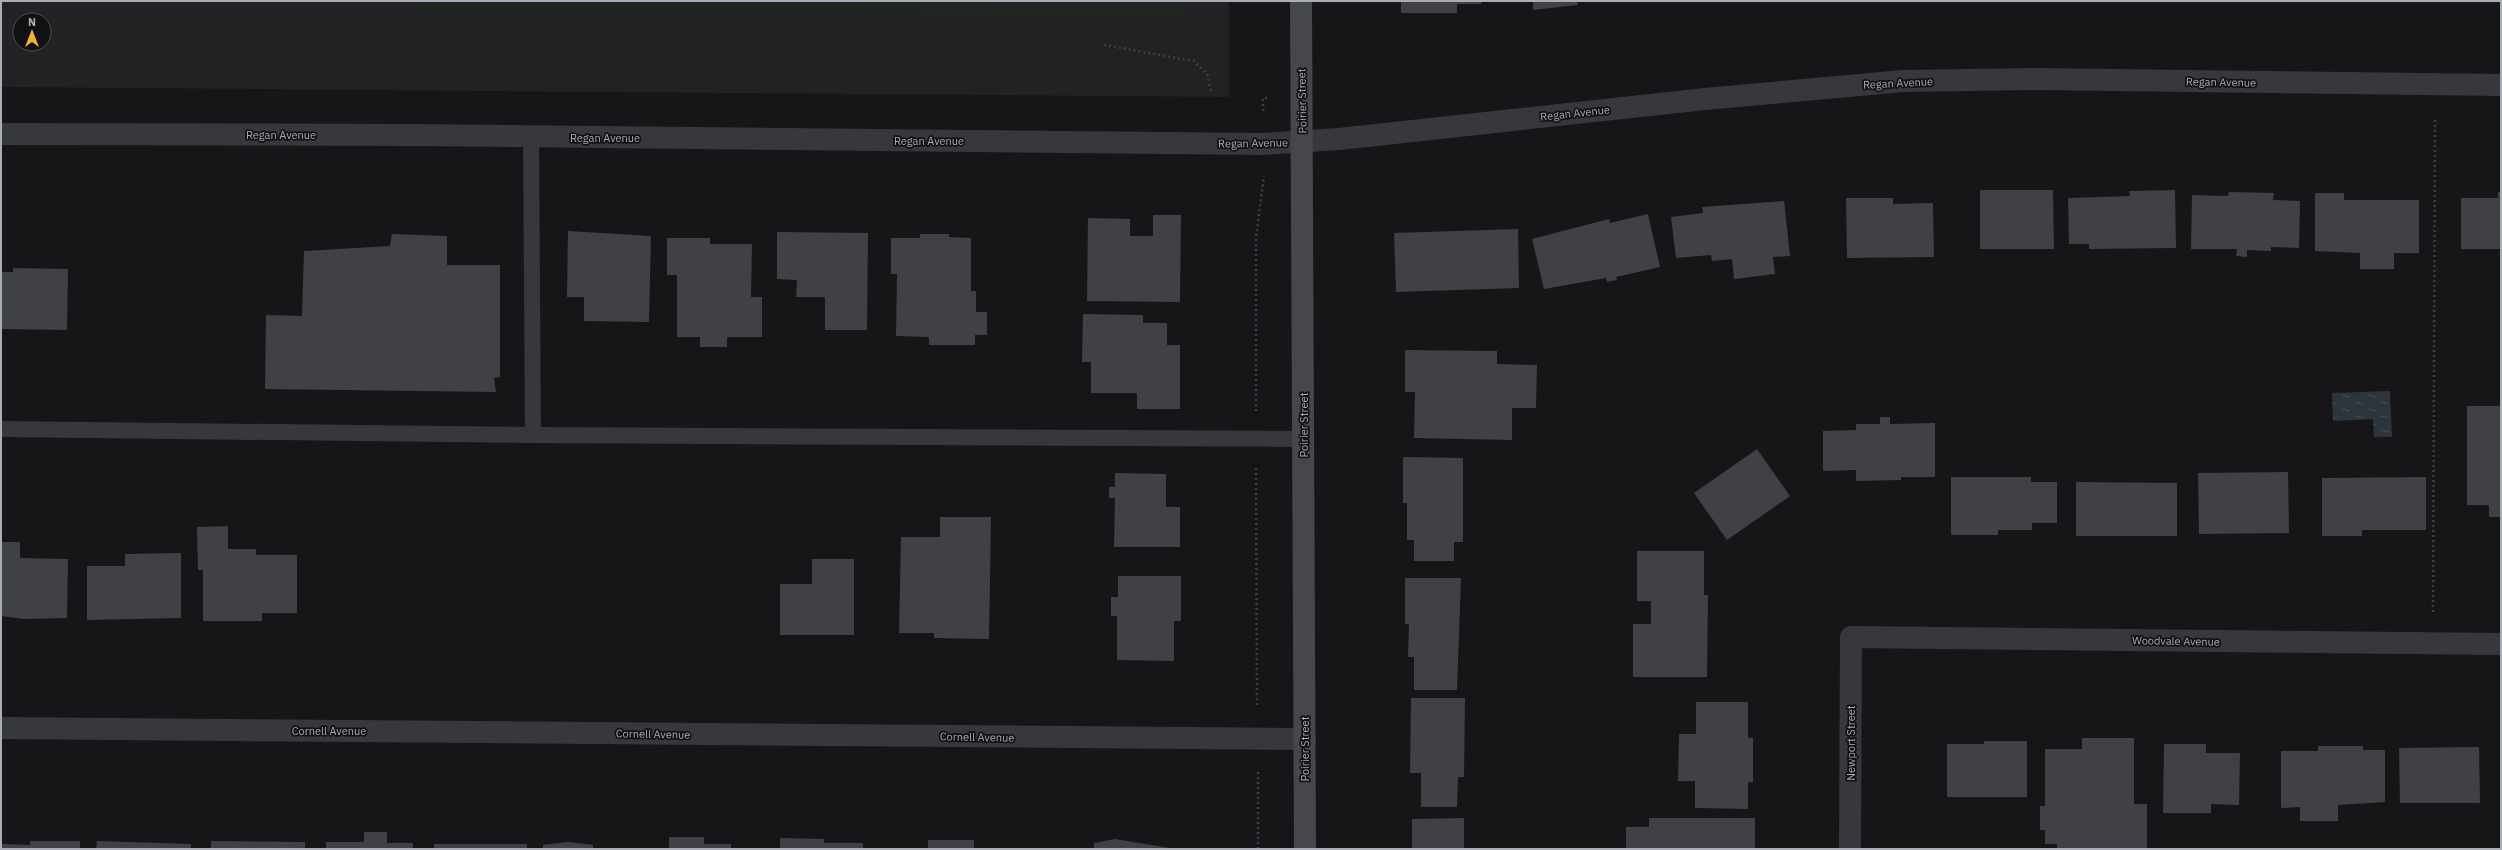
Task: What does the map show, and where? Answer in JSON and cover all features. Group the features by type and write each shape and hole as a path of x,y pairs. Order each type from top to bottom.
{"street":[{"name":"Poirier Street","path":"1301,1 1305,849"},
{"name":"Regan Avenue","path":"1,134 404,135 531,138 1242,144 1302,142 1705,99 1903,82 2036,80 2501,85"},
{"name":"Woodvale Avenue","path":"1851,637 2501,644"},
{"name":"Newport Street","path":"1850,849 1851,637"},
{"name":"Cornell Avenue","path":"1,728 1305,739"}],"lane":[{"path":"531,138 533,434"},
{"path":"1,428 533,434 1304,439"}],"path":[{"path":"1104,45 1194,61 1207,74 1211,92"},
{"path":"2435,643 2432,597 2435,479 2436,84"},
{"path":"1258,777 1258,849"}],"shaded area":[{"path":"1,1 1229,1 1229,97 1,87"},
{"path":"417,1 1186,1 1186,17 417,11"}],"water":[{"path":"2390,391 2392,437 2374,437 2373,419 2333,421 2332,393"}],"building":[{"path":"1401,1 1482,1 1481,4 1457,4 1457,13 1401,13"},
{"path":"1533,1 1577,1 1578,5 1533,10"},
{"path":"1980,190 2053,190 2054,249 1980,249"},
{"path":"2175,190 2176,248 2089,249 2089,244 2069,244 2068,198 2130,196 2129,191"},
{"path":"2229,192 2274,193 2273,200 2300,201 2299,248 2271,247 2271,251 2247,250 2247,257 2236,256 2237,249 2191,249 2192,195 2228,196"},
{"path":"2498,192 2501,192 2501,249 2461,249 2461,198 2498,198"},
{"path":"2315,193 2344,193 2344,200 2419,200 2419,253 2394,253 2394,269 2360,269 2360,253 2315,251"},
{"path":"1846,198 1893,198 1893,204 1933,203 1934,257 1847,258"},
{"path":"1784,201 1790,256 1773,257 1775,274 1734,279 1732,259 1712,261 1711,255 1676,258 1671,217 1703,213 1702,207"},
{"path":"1648,214 1660,267 1616,277 1617,280 1607,282 1606,278 1544,289 1532,239 1609,219 1610,223"},
{"path":"1153,215 1181,215 1180,302 1087,301 1088,218 1130,219 1130,236 1153,236"},
{"path":"1518,229 1519,288 1396,292 1394,233"},
{"path":"568,231 651,236 649,322 584,321 584,297 567,297"},
{"path":"777,232 868,233 867,330 825,330 825,297 796,297 797,280 777,279"},
{"path":"392,234 447,236 447,265 500,265 500,377 494,378 496,392 265,389 266,315 302,316 304,251 390,246"},
{"path":"920,234 949,234 949,237 971,238 971,291 976,291 976,312 987,312 987,335 975,335 975,345 929,345 929,337 896,336 897,274 891,274 891,238 920,238"},
{"path":"667,238 710,238 710,244 752,244 751,297 762,297 762,337 727,337 727,347 700,347 700,337 677,337 677,275 667,275"},
{"path":"13,268 68,269 67,330 1,329 1,272 13,272"},
{"path":"1083,314 1143,315 1143,323 1167,323 1167,345 1180,345 1180,409 1137,409 1137,393 1091,393 1091,362 1082,362"},
{"path":"1405,350 1497,351 1497,364 1537,365 1536,408 1512,408 1512,440 1414,438 1415,392 1405,392"},
{"path":"2467,406 2501,406 2501,517 2489,517 2489,505 2467,505"},
{"path":"1880,417 1890,417 1890,424 1935,423 1935,477 1901,477 1901,480 1856,481 1856,470 1823,471 1823,431 1856,430 1856,424 1880,424"},
{"path":"1757,449 1790,496 1727,540 1694,493"},
{"path":"1403,457 1463,458 1463,542 1454,542 1454,561 1414,561 1414,540 1407,540 1407,503 1403,503"},
{"path":"2288,472 2289,533 2199,534 2198,473"},
{"path":"1115,473 1166,474 1166,507 1180,507 1180,547 1114,547 1115,498 1109,498 1109,487 1115,487"},
{"path":"1951,477 2031,477 2031,482 2057,482 2057,523 2032,523 2032,530 1998,530 1998,535 1951,535"},
{"path":"2426,477 2426,530 2362,530 2362,536 2322,536 2322,478"},
{"path":"2076,482 2177,483 2177,536 2076,536"},
{"path":"940,517 991,517 989,639 934,638 934,633 899,633 901,537 940,537"},
{"path":"228,526 228,549 256,549 256,555 297,555 297,613 262,613 262,621 203,621 203,570 198,570 197,527"},
{"path":"1,542 20,542 20,558 68,559 67,618 24,619 1,616"},
{"path":"1637,551 1704,551 1704,595 1708,595 1707,677 1633,677 1633,624 1651,624 1651,601 1637,601"},
{"path":"181,553 181,618 87,620 87,566 125,566 125,554"},
{"path":"812,559 854,559 854,635 780,635 780,584 812,584"},
{"path":"1118,576 1181,576 1181,621 1174,621 1174,661 1117,660 1117,616 1111,616 1111,597 1118,597"},
{"path":"1405,578 1461,578 1457,690 1414,690 1414,657 1408,657 1409,624 1405,624"},
{"path":"1411,698 1465,698 1464,777 1458,777 1457,807 1421,807 1421,773 1410,773"},
{"path":"1696,702 1748,702 1748,738 1753,738 1753,782 1748,782 1748,809 1695,808 1695,781 1678,781 1679,734 1696,734"},
{"path":"2082,738 2134,738 2134,804 2147,804 2147,849 2057,849 2057,844 2045,844 2045,830 2040,830 2040,806 2045,806 2045,749 2082,749"},
{"path":"1984,741 2027,741 2027,797 1947,797 1947,744 1984,744"},
{"path":"2164,744 2206,744 2206,753 2240,753 2239,805 2211,804 2211,813 2163,813"},
{"path":"2318,746 2363,746 2363,750 2385,750 2385,802 2338,805 2338,821 2300,821 2300,807 2281,808 2281,751 2318,751"},
{"path":"2479,747 2480,803 2400,803 2399,748"},
{"path":"1464,818 1464,849 1412,849 1412,819"},
{"path":"1649,818 1755,818 1755,849 1626,849 1626,827 1649,827"},
{"path":"364,832 387,832 387,843 413,843 413,849 326,849 326,842 364,842"},
{"path":"669,837 704,837 704,844 731,844 731,849 669,849"},
{"path":"780,838 824,839 824,843 863,843 863,849 780,849"},
{"path":"1115,839 1170,849 1094,849 1094,843"},
{"path":"928,840 974,840 974,849 928,849"},
{"path":"30,841 80,841 80,849 1,849 1,844 30,845"},
{"path":"97,841 191,844 191,849 96,849"},
{"path":"211,841 305,842 305,849 211,849"},
{"path":"568,842 593,845 593,849 543,849 543,845"},
{"path":"434,844 527,844 527,849 434,849"}]}
